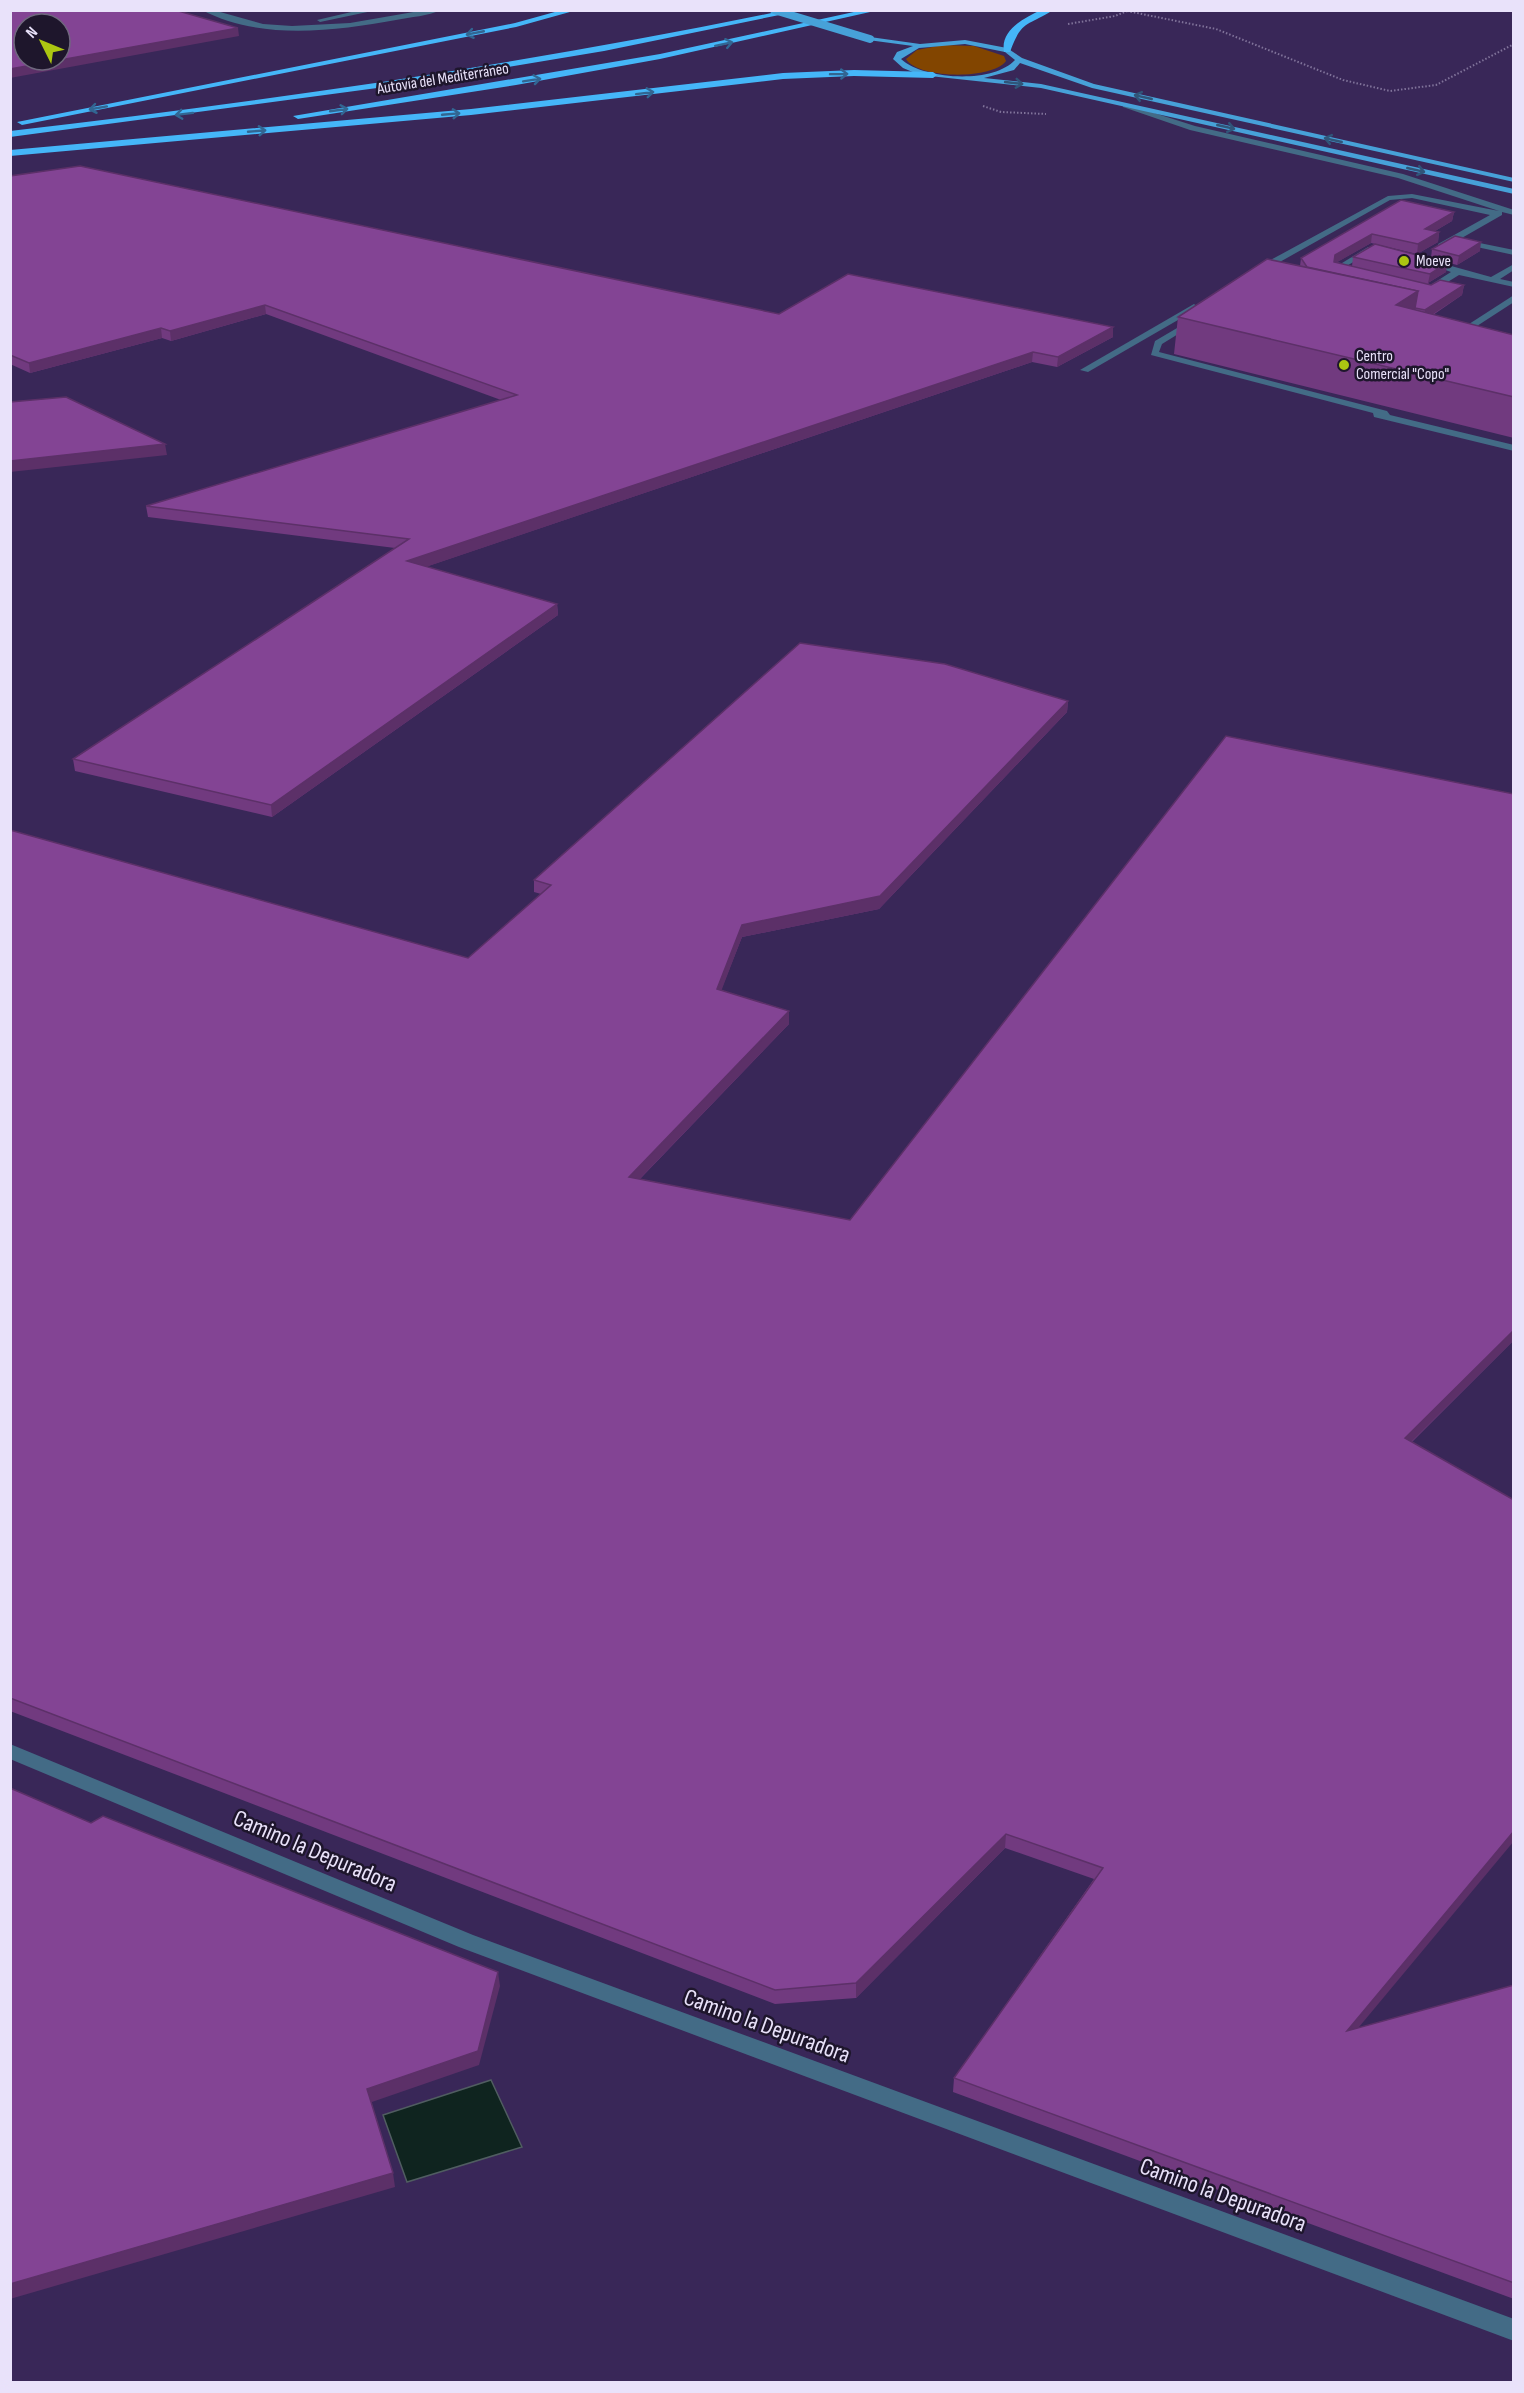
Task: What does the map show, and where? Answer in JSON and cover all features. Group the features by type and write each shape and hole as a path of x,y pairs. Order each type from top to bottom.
{"highway":[{"path":"10,123 493,30 573,10"},
{"name":"Autovía del Mediterráneo","path":"10,134 392,86 660,40 800,10"},
{"name":"Autovía del Mediterráneo","path":"10,152 293,117 413,99 687,51 875,10"},
{"path":"1007,50 1008,37 1016,26 1049,10"},
{"path":"10,152 471,112 783,76 854,73 933,75"}],"main road":[{"path":"774,10 879,42 893,50 897,59 907,69 956,78 1041,86 1514,192"},
{"path":"879,42 906,45 965,42 1007,50 1019,60 1092,86 1514,180"},
{"path":"897,59 907,50 932,44"},
{"path":"956,78 994,75 1008,71 1016,66 1019,60"}],"street":[{"path":"205,10 237,23 319,29 345,27 438,10"},
{"path":"268,27 374,10"},
{"path":"1126,105 1193,128 1394,187 1500,212"},
{"path":"1394,187 1412,196 1514,213"},
{"path":"1253,273 1394,187"},
{"path":"1500,212 1420,258 1458,272 1514,285"},
{"path":"1453,239 1514,253"},
{"path":"1361,273 1338,268 1372,248 1381,250"},
{"path":"1493,280 1514,266"},
{"path":"1419,286 1430,289 1458,272"},
{"path":"1453,335 1514,298"},
{"path":"1085,370 1204,302"},
{"path":"1198,320 1158,343 1154,353 1384,413 1386,417"},
{"path":"1171,360 1164,364 1514,448"},
{"name":"Camino la Depuradora","path":"10,1751 466,1941 1514,2330"}],"path":[{"path":"1065,24 1114,16 1127,11 1216,29 1343,80 1389,91 1436,85 1514,45"}],"shaded area":[{"path":"943,45 974,46 1004,56 1006,61 986,72 955,75 925,70 913,66 906,59 917,50"},
{"path":"491,2080 522,2147 407,2182 383,2115"}],"building":[{"path":"10,10 175,10 238,28 72,58 72,12 12,12 12,69 10,69"},
{"path":"80,166 779,314 848,274 1113,327 1058,357 1033,352 407,561 557,604 271,805 73,759 409,539 146,506 517,395 265,305 170,331 161,328 29,363 10,355 10,176"},
{"path":"1401,200 1454,212 1425,229 1439,232 1418,244 1372,234 1335,255 1334,262 1431,285 1440,280 1464,285 1425,310 1415,308 1418,291 1307,267 1301,258"},
{"path":"1455,236 1481,242 1459,256 1432,249"},
{"path":"1375,244 1447,263 1430,274 1353,257"},
{"path":"1267,259 1418,291 1396,305 1514,335 1514,397 1178,317"},
{"path":"66,397 165,444 10,461 10,402"},
{"path":"800,643 945,664 1068,701 880,896 742,925 717,989 789,1011 629,1177 850,1220 1226,736 1514,794 1514,1330 1405,1438 1514,1500 1514,1831 1347,2031 1514,1985 1514,2283 954,2078 1103,1868 1006,1834 856,1983 775,1990 10,1698 10,830 468,958 551,885 534,880"},
{"path":"10,1788 91,1823 103,1816 498,1972 478,2051 367,2089 393,2173 10,2284"}],"place":[{"name":"Moeve","path":"1404,261"},
{"name":"Centro Comercial \"Copo\"","path":"1344,365"}]}
